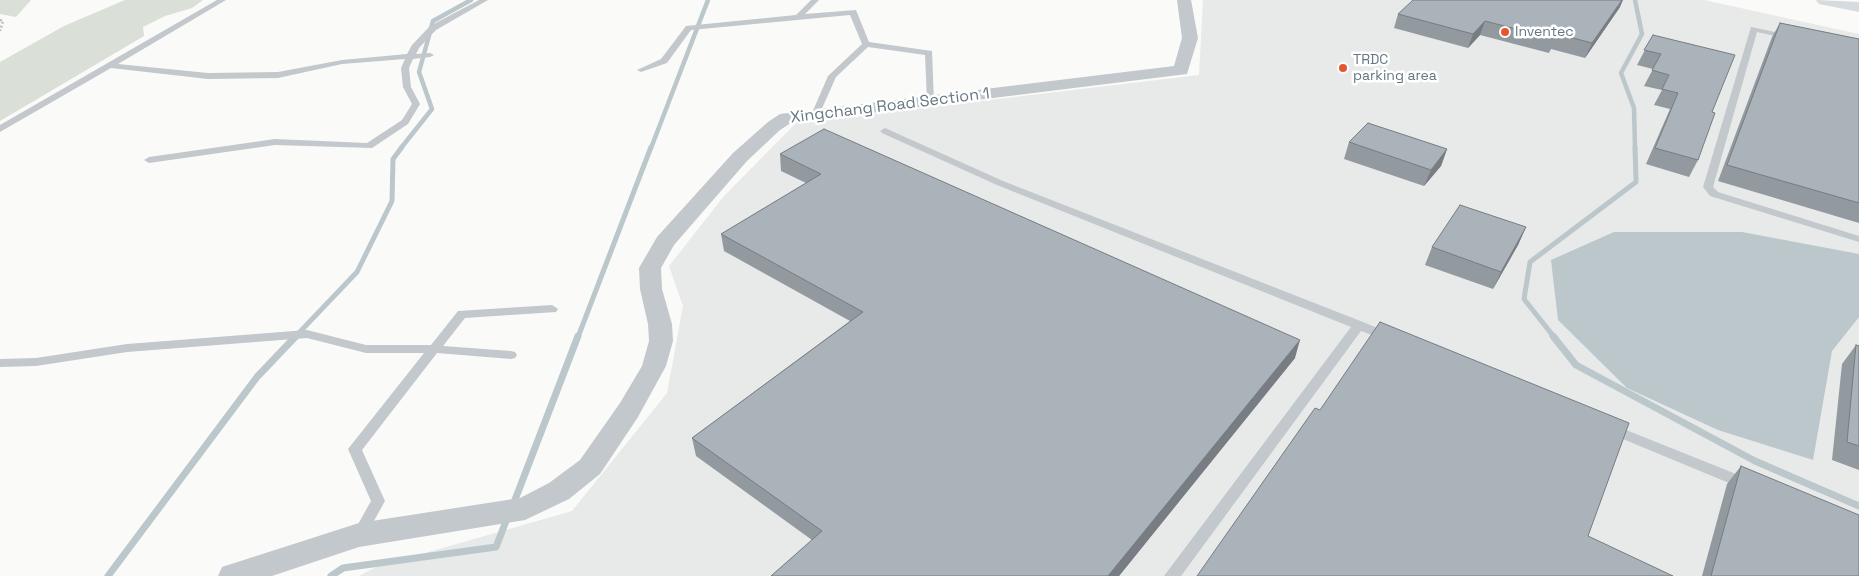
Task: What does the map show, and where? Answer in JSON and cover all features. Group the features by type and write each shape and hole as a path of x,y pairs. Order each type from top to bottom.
{"main road":[{"path":"1825,0 1859,7"}],"street":[{"name":"Xingchang Road Section 1","path":"233,576 360,535 525,509 559,491 590,466 629,410 654,366 661,341 660,324 651,289 650,268 666,242 740,157 774,126 786,118 1181,70 1190,38 1184,0"}],"lane":[{"path":"0,129 222,0"},
{"path":"149,160 275,142 368,146 405,122 416,104 407,87 405,68 414,58 414,47 433,28 484,0"},
{"path":"799,16 815,0"},
{"path":"641,70 664,61 689,28 853,12 866,44"},
{"path":"1802,40 1754,29 1708,187 1714,194 1859,239"},
{"path":"866,44 930,53 931,100"},
{"path":"816,113 832,76 866,44"},
{"path":"110,65 208,76 278,75 342,62 414,58 430,55"},
{"path":"885,131 1000,183 1395,340"},
{"path":"360,535 378,501 355,449 462,314 552,309"},
{"path":"1172,576 1359,325"},
{"path":"0,363 36,362 127,348 306,334 366,349 434,349 511,355"},
{"path":"1595,422 1759,490"}],"path":[{"path":"0,20 3,21 0,32"}],"shaded area":[{"path":"0,0 31,0 16,17 0,14"},
{"path":"125,0 203,0 192,8 165,16 143,27 144,36 0,121 0,62 64,26"},
{"path":"1203,0 1704,0 1859,34 1859,576 359,576 376,567 572,511 667,393 683,306 669,266 724,196 796,123 1199,75"},
{"path":"1614,232 1742,232 1859,254 1859,317 1832,351 1813,460 1718,430 1627,388 1558,320 1551,260"}],"building":[{"name":"Inventec","path":"1413,0 1622,0 1592,43 1554,33 1555,39 1485,21 1473,34 1398,14"},
{"path":"1780,23 1859,39 1859,203 1727,165"},
{"path":"1653,35 1735,55 1712,112 1715,113 1698,160 1655,148 1678,93 1662,89 1669,75 1652,70 1661,54 1644,50"},
{"path":"1368,123 1447,149 1431,170 1349,142"},
{"path":"824,129 1300,340 1108,576 771,576 822,531 692,438 863,312 721,234 821,174 780,154"},
{"path":"1460,205 1526,227 1501,272 1432,247"},
{"path":"1380,322 1629,423 1588,536 1673,576 1197,576 1315,408 1320,410"},
{"path":"1856,345 1859,346 1859,446 1847,442"},
{"path":"1741,466 1859,515 1859,576 1711,576"}],"waterway":[{"path":"401,148 432,109 419,72 433,21 471,0"},
{"path":"651,148 708,0"},
{"path":"1635,0 1642,34 1621,73 1634,108 1635,148"},
{"path":"295,337 357,272 392,201 393,159 402,147"},
{"path":"578,337 651,147"},
{"path":"1554,337 1524,299 1530,262 1636,182 1635,147"},
{"path":"108,576 257,377 296,336"},
{"path":"513,505 578,336"},
{"path":"1553,336 1576,365 1755,461 1859,506"},
{"path":"331,576 343,568 496,547 508,516"}],"place":[{"name":"Inventec","path":"1505,32"},
{"name":"TRDC parking area","path":"1343,68"}]}
